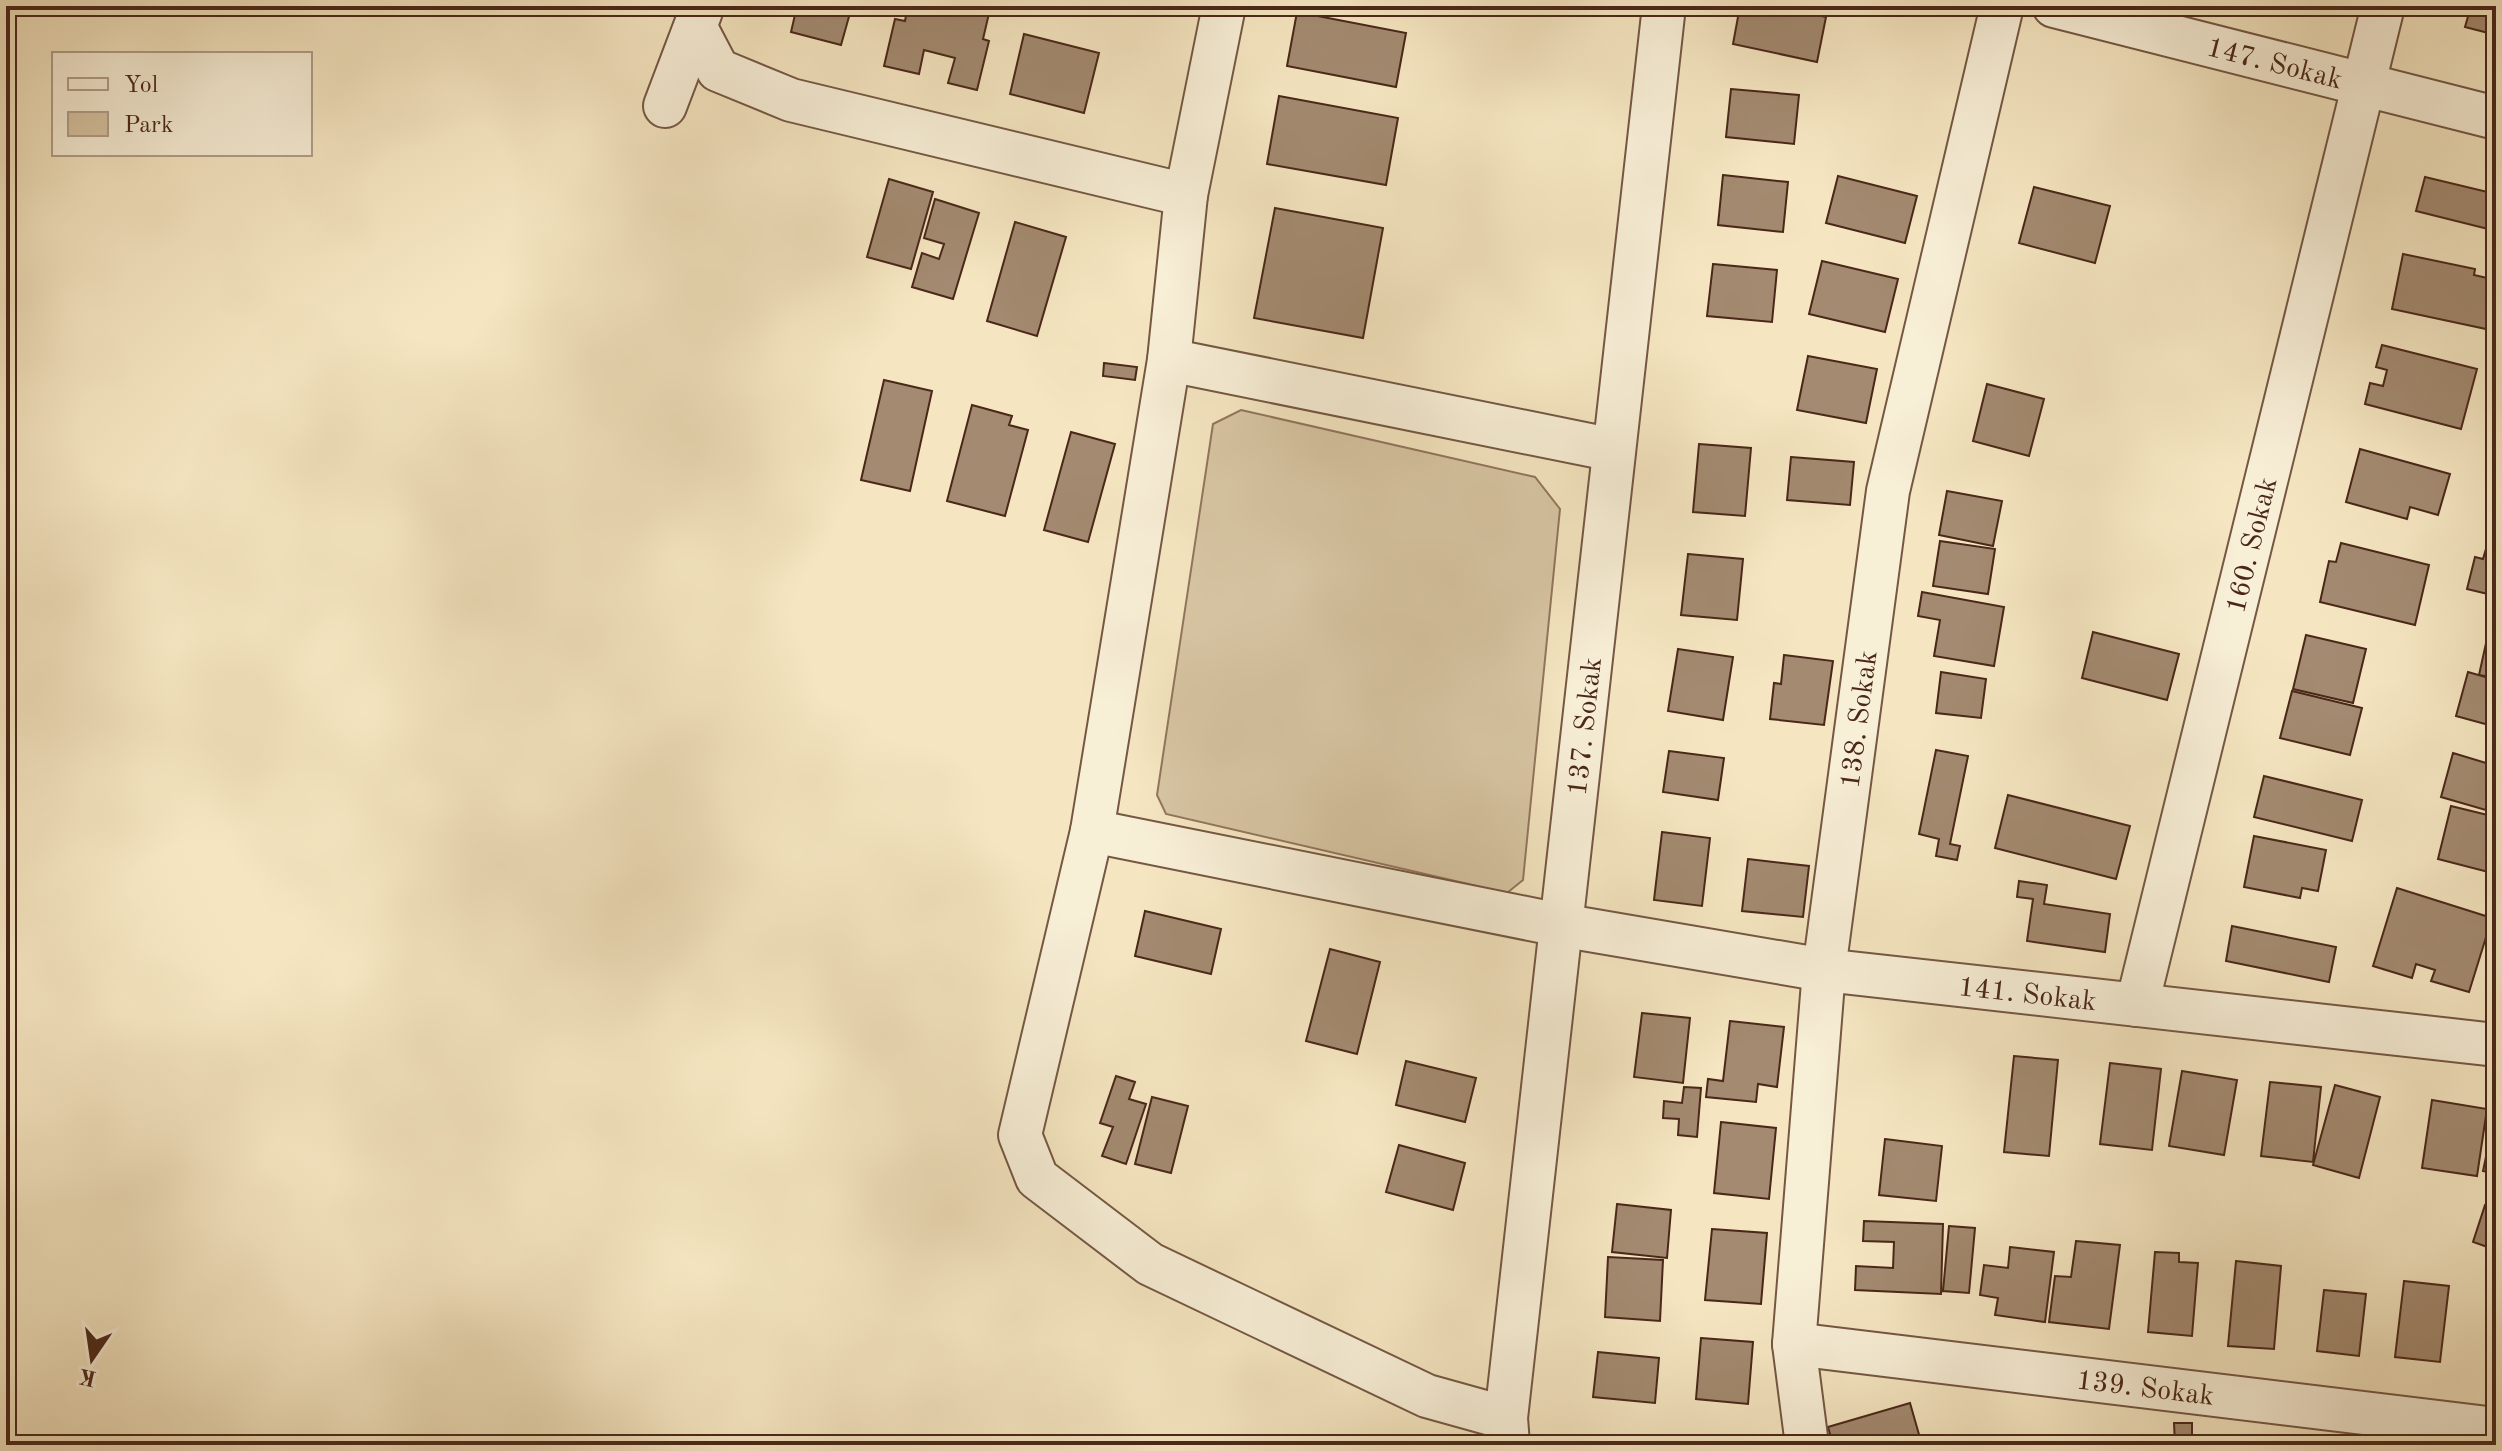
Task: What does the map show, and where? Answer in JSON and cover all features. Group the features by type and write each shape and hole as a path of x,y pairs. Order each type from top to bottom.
{"street":[{"path":"1224,6 1186,195 1169,360 1092,831 1020,1135 1037,1178 1150,1264 1507,1432"},
{"name":"137. Sokak","path":"1507,1432 1560,925 1664,6"},
{"name":"138. Sokak","path":"1807,1445 1794,1344 1824,970 1888,491 2002,6"},
{"name":"147. Sokak","path":"2054,6 2496,118"},
{"name":"160. Sokak","path":"2137,1005 2383,6"},
{"path":"699,17 718,70 791,100 1186,195"},
{"path":"665,106 699,17"},
{"path":"1169,360 1614,450"},
{"name":"141. Sokak","path":"1092,831 1560,925 1824,970 2495,1040"},
{"name":"139. Sokak","path":"1794,1344 2496,1429"}],"green space":[{"path":"1241,410 1535,477 1560,509 1523,880 1507,893 1166,814 1157,795 1213,424"}],"building":[{"path":"797,6 852,6 841,45 791,32"},
{"path":"908,6 976,6 990,9 983,39 989,41 977,90 948,83 955,58 924,50 919,74 884,66 895,19 905,21"},
{"path":"1740,6 1774,6 1826,17 1817,62 1733,44"},
{"path":"2471,6 2496,6 2496,35 2465,27"},
{"path":"1297,12 1406,33 1396,87 1287,66"},
{"path":"1024,34 1099,53 1084,113 1010,94"},
{"path":"1731,89 1799,95 1794,144 1726,137"},
{"path":"1279,96 1398,118 1386,185 1267,164"},
{"path":"1723,175 1788,182 1783,232 1718,225"},
{"path":"1838,176 1917,196 1905,243 1826,223"},
{"path":"2425,177 2496,194 2496,231 2416,211"},
{"path":"889,179 933,192 911,269 867,257"},
{"path":"2034,187 2110,206 2095,263 2019,243"},
{"path":"935,199 979,213 953,299 912,287 922,253 939,259 944,244 924,238"},
{"path":"1275,208 1383,228 1363,338 1254,318"},
{"path":"1015,222 1066,237 1037,336 987,321"},
{"path":"2403,254 2475,269 2474,275 2496,280 2486,329 2392,309"},
{"path":"1822,261 1898,279 1885,332 1809,314"},
{"path":"1713,264 1777,270 1772,322 1707,316"},
{"path":"2382,345 2477,369 2461,429 2365,404 2370,383 2383,386 2387,370 2376,367"},
{"path":"1808,356 1877,369 1866,423 1797,410"},
{"path":"1104,363 1137,367 1135,380 1103,376"},
{"path":"884,380 932,391 910,491 861,480"},
{"path":"1987,384 2044,399 2029,456 1973,441"},
{"path":"972,405 1012,416 1009,425 1028,430 1005,516 947,501"},
{"path":"1071,432 1115,444 1088,542 1044,530"},
{"path":"1699,444 1751,448 1745,516 1693,512"},
{"path":"2360,449 2450,474 2438,515 2410,507 2407,519 2346,502"},
{"path":"1791,457 1854,462 1850,505 1787,500"},
{"path":"1947,491 2002,501 1993,546 1939,535"},
{"path":"1940,541 1995,549 1988,594 1933,586"},
{"path":"2488,542 2496,544 2496,596 2467,589 2475,557 2483,559"},
{"path":"2341,543 2429,565 2415,625 2320,602 2329,561 2336,562"},
{"path":"1688,554 1743,559 1737,620 1681,615"},
{"path":"1922,592 2004,607 1994,666 1934,656 1940,620 1918,616"},
{"path":"2093,632 2179,654 2167,700 2082,678"},
{"path":"2488,634 2496,635 2496,678 2479,675"},
{"path":"2306,635 2366,649 2353,703 2293,689"},
{"path":"1678,649 1733,657 1723,720 1668,711"},
{"path":"1784,655 1833,661 1824,725 1770,719 1774,683 1781,684"},
{"path":"1941,672 1986,679 1981,718 1936,713"},
{"path":"2468,672 2496,680 2496,727 2456,716"},
{"path":"2292,691 2362,708 2350,755 2280,738"},
{"path":"1936,750 1968,756 1950,844 1960,846 1957,860 1936,856 1939,839 1919,834"},
{"path":"1669,751 1724,758 1718,800 1663,792"},
{"path":"2453,753 2496,766 2496,813 2441,797"},
{"path":"2264,776 2362,800 2352,841 2254,817"},
{"path":"2008,795 2130,826 2116,879 1995,848"},
{"path":"2451,806 2496,817 2496,874 2438,859"},
{"path":"1662,832 1710,838 1702,906 1654,900"},
{"path":"2254,836 2326,850 2318,891 2302,888 2300,898 2244,887"},
{"path":"1748,859 1809,866 1803,917 1742,911"},
{"path":"2019,881 2047,885 2044,904 2110,914 2105,952 2027,941 2033,899 2017,897"},
{"path":"2397,888 2492,918 2469,992 2431,981 2435,970 2416,964 2412,978 2373,966"},
{"path":"1145,911 1221,929 1211,974 1135,956"},
{"path":"2232,926 2336,947 2329,982 2226,961"},
{"path":"1330,949 1380,962 1357,1054 1306,1041"},
{"path":"1642,1013 1690,1018 1683,1083 1634,1077"},
{"path":"1730,1021 1784,1027 1777,1087 1758,1084 1756,1102 1706,1097 1708,1079 1723,1081"},
{"path":"2014,1056 2058,1060 2049,1156 2004,1152"},
{"path":"1406,1061 1476,1078 1465,1122 1396,1105"},
{"path":"2110,1063 2161,1069 2152,1150 2100,1144"},
{"path":"2182,1071 2237,1080 2224,1155 2169,1146"},
{"path":"1116,1076 1135,1082 1129,1099 1146,1104 1126,1164 1102,1156 1113,1127 1100,1123"},
{"path":"2270,1082 2321,1087 2313,1162 2261,1156"},
{"path":"2335,1085 2380,1097 2359,1178 2313,1165"},
{"path":"1684,1087 1701,1088 1697,1137 1678,1135 1679,1119 1663,1118 1664,1101 1682,1103"},
{"path":"1152,1097 1188,1106 1171,1173 1135,1164"},
{"path":"2432,1100 2487,1109 2477,1176 2422,1168"},
{"path":"2496,1109 2496,1174 2483,1171"},
{"path":"1721,1122 1776,1128 1769,1199 1714,1193"},
{"path":"1885,1139 1942,1146 1936,1201 1879,1195"},
{"path":"1399,1145 1465,1163 1453,1210 1386,1192"},
{"path":"2496,1200 2496,1250 2473,1242 2485,1205 2493,1208"},
{"path":"1617,1204 1671,1210 1667,1258 1612,1252"},
{"path":"1864,1221 1943,1224 1941,1294 1855,1290 1856,1266 1893,1268 1894,1242 1863,1241"},
{"path":"1949,1226 1975,1228 1969,1293 1943,1291"},
{"path":"1712,1229 1767,1233 1761,1304 1705,1300"},
{"path":"2076,1241 2120,1245 2109,1329 2049,1322 2055,1276 2071,1277"},
{"path":"2010,1247 2054,1252 2045,1322 1995,1315 1998,1298 1980,1295 1984,1265 2008,1268"},
{"path":"2155,1252 2179,1253 2179,1262 2198,1263 2192,1336 2148,1332"},
{"path":"1608,1257 1663,1260 1660,1321 1605,1317"},
{"path":"2236,1261 2281,1266 2274,1349 2228,1346"},
{"path":"2404,1281 2449,1286 2440,1362 2395,1357"},
{"path":"2324,1290 2366,1294 2359,1356 2317,1351"},
{"path":"1701,1338 1753,1342 1748,1404 1696,1399"},
{"path":"1598,1352 1659,1358 1655,1403 1593,1397"},
{"path":"2496,1359 2496,1403 2489,1402"},
{"path":"1910,1403 1922,1445 1833,1445 1828,1427"},
{"path":"2174,1423 2192,1423 2192,1445 2175,1445"}]}
